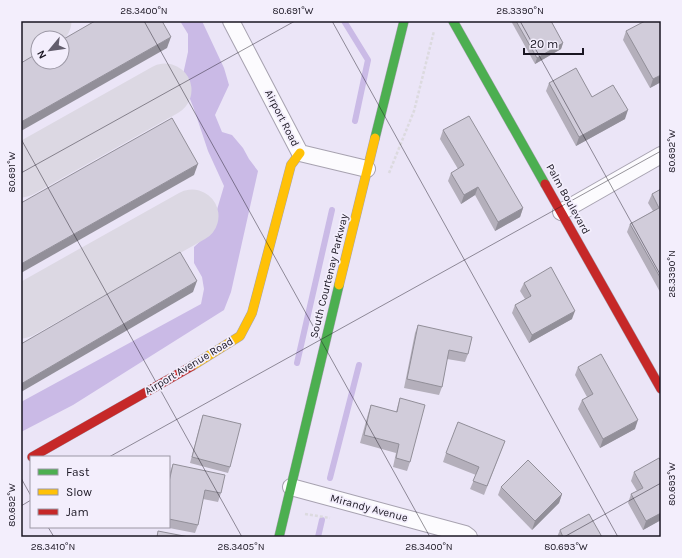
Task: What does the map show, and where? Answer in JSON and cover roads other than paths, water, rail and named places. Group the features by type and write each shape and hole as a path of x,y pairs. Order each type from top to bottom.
{"street":[{"name":"Airport Road","path":"231,21 300,153 367,170"},
{"name":"South Courtenay Parkway","path":"279,537 404,21"},
{"name":"Palm Boulevard","path":"453,21 661,389"},
{"name":"Airport Avenue Road","path":"34,456 195,364 240,336 252,313 291,165 300,153"},
{"path":"561,212 661,155"},
{"name":"Airport Avenue Road","path":"21,463 30,458"},
{"name":"Mirandy Avenue","path":"291,487 465,534 469,537"}],"waterway":[{"path":"344,21 368,60 355,121"},
{"path":"297,363 332,210"},
{"path":"330,478 359,365"},
{"path":"318,537 322,520"}]}
